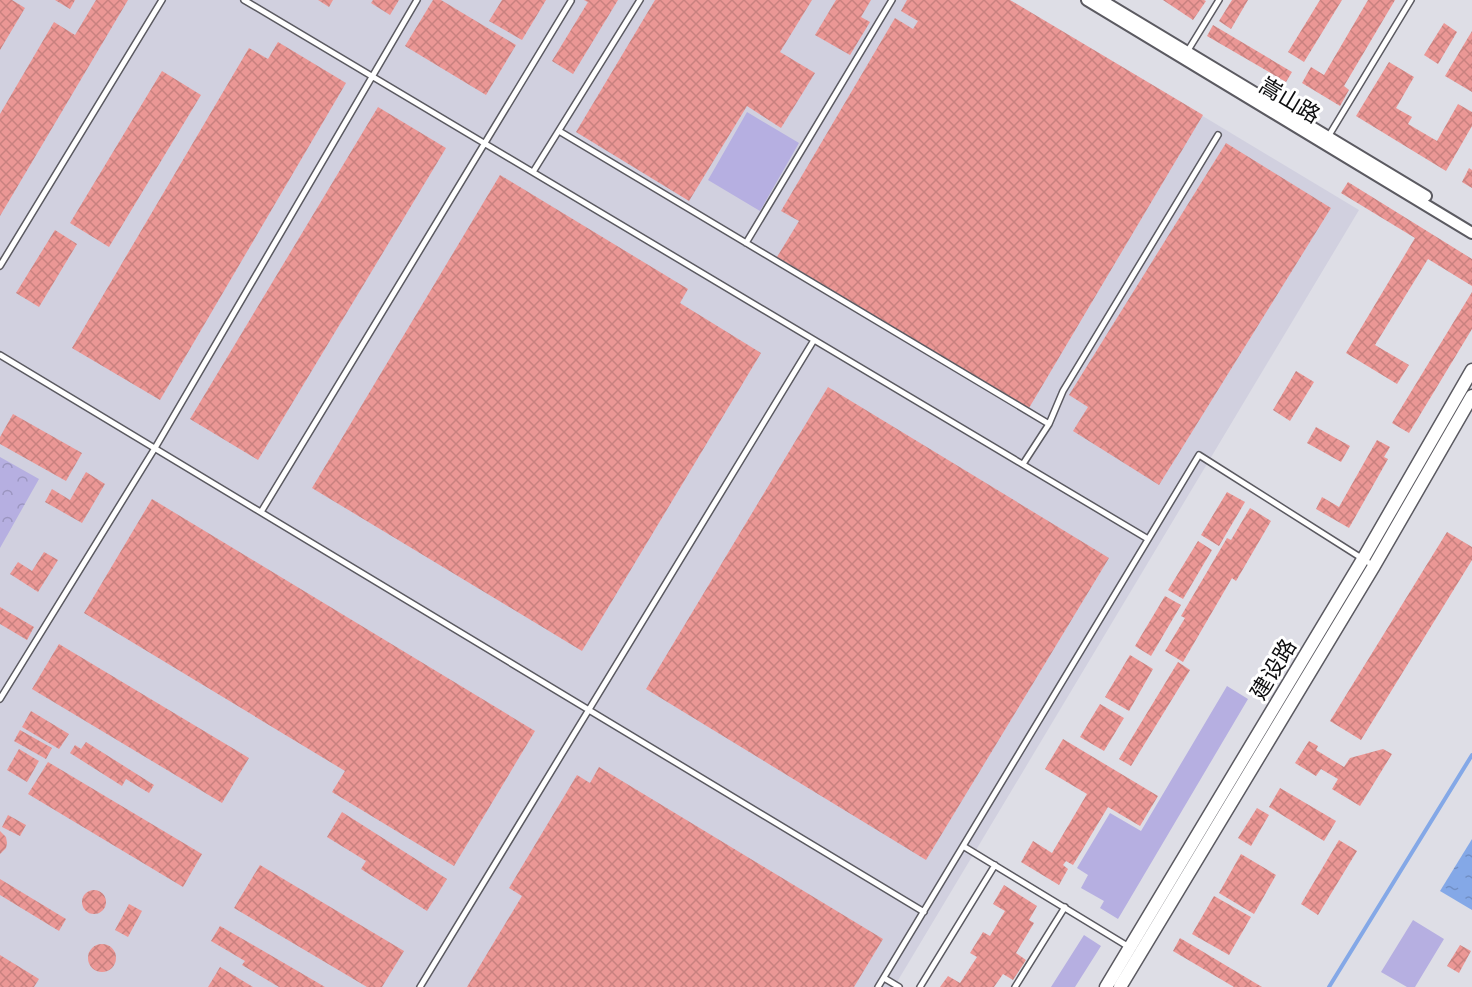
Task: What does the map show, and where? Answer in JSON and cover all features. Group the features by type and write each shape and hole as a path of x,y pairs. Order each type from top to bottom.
{"street":[{"name":"嵩山路","path":"1095,1 1326,140 1472,224"},
{"name":"嵩山路","path":"1326,140 1472,233"},
{"name":"建设路","path":"1120,987 1368,562 1472,370"},
{"name":"建设路","path":"1106,987 1472,396"}],"lane":[{"path":"0,267 162,0"},
{"path":"244,0 1148,539"},
{"path":"0,699 155,448 417,0"},
{"path":"533,172 640,0"},
{"path":"746,243 892,0"},
{"path":"1185,55 1219,0"},
{"path":"1326,140 1411,0"},
{"path":"261,512 571,1"},
{"path":"559,131 1049,424"},
{"path":"1023,464 1049,424 1064,391 1218,135"},
{"path":"420,987 814,340"},
{"path":"0,355 924,912"},
{"path":"878,987 1199,455 1368,562"},
{"path":"963,846 1141,954"},
{"path":"920,987 994,865"},
{"path":"1015,987 1065,907"},
{"path":"884,978 900,987"}],"shaded area":[{"path":"0,0 1010,0 1359,210 894,987 0,987"}],"green space":[{"path":"747,112 799,143 760,211 708,180"},
{"path":"0,457 39,479 0,548"},
{"path":"1227,686 1248,699 1118,919 1100,908 1104,901 1081,888 1088,875 1077,868 1110,813 1141,831"},
{"path":"1413,920 1444,939 1415,987 1407,987 1381,972"},
{"path":"1084,935 1101,946 1075,987 1051,987"}],"water":[{"path":"1472,839 1472,910 1440,891"}],"building":[{"path":"0,0 12,0 25,8 0,50"},
{"path":"55,0 75,0 70,9"},
{"path":"96,0 128,0 0,216 0,114 54,22 75,35"},
{"path":"318,0 333,0 329,7"},
{"path":"373,0 399,0 390,15 371,3"},
{"path":"433,0 441,0 516,45 486,95 405,46"},
{"path":"502,0 546,0 522,40 489,21"},
{"path":"584,0 618,0 573,74 552,61 588,2"},
{"path":"655,0 812,0 780,52 815,73 781,128 747,106 689,201 576,132"},
{"path":"836,0 871,0 861,17 870,22 850,55 815,35"},
{"path":"907,0 1010,0 1203,115 1029,408 777,257 799,221 781,211 895,18 913,29 918,21 901,11"},
{"path":"1163,0 1204,0 1206,1 1193,20"},
{"path":"1232,0 1248,0 1231,29 1219,21"},
{"path":"1320,0 1342,0 1304,62 1288,52"},
{"path":"1368,0 1395,0 1344,86 1349,90 1340,106 1302,83 1311,67 1324,75"},
{"path":"1444,23 1457,32 1438,64 1424,55"},
{"path":"1213,25 1292,72 1286,82 1207,36"},
{"path":"1472,31 1472,92 1445,76"},
{"path":"278,42 346,83 160,400 72,348 249,48 268,59"},
{"path":"1389,62 1414,77 1396,108 1412,117 1408,124 1437,141 1458,104 1472,112 1472,126 1446,171 1356,116"},
{"path":"162,71 201,95 109,247 70,223"},
{"path":"378,107 446,148 258,460 190,419"},
{"path":"1226,143 1331,208 1159,485 1073,431 1088,407 1069,395"},
{"path":"1469,168 1472,170 1472,188 1462,182"},
{"path":"500,175 688,289 680,303 761,353 582,651 312,488"},
{"path":"1348,182 1472,259 1472,286 1428,259 1375,345 1409,365 1397,384 1346,353 1415,238 1341,193"},
{"path":"55,230 77,244 39,307 16,293"},
{"path":"1472,292 1472,329 1409,433 1392,423"},
{"path":"1296,371 1314,382 1290,421 1273,410"},
{"path":"828,387 1109,558 926,860 646,689"},
{"path":"13,414 82,453 66,481 0,444 0,437"},
{"path":"1316,427 1350,446 1341,462 1307,443"},
{"path":"1377,440 1390,447 1384,457 1388,459 1349,528 1316,509 1322,497 1339,507"},
{"path":"86,472 105,484 82,523 45,502 52,489 70,500"},
{"path":"1227,492 1245,502 1219,546 1201,535"},
{"path":"152,499 535,731 454,866 332,792 345,771 84,613"},
{"path":"1250,508 1271,521 1236,581 1232,578 1183,662 1165,651 1185,618 1181,616 1227,538 1231,540"},
{"path":"1447,532 1472,547 1472,560 1361,740 1330,721"},
{"path":"1198,541 1212,550 1183,599 1168,590"},
{"path":"44,552 58,560 38,592 10,574 18,562 32,571"},
{"path":"1165,596 1181,605 1151,656 1135,646"},
{"path":"0,607 34,627 27,640 0,624"},
{"path":"59,644 249,758 222,803 32,689"},
{"path":"1130,655 1153,669 1129,711 1105,697"},
{"path":"1178,662 1190,670 1131,766 1119,759"},
{"path":"1100,704 1124,718 1104,751 1080,737"},
{"path":"31,711 69,734 59,749 22,727"},
{"path":"20,730 52,748 46,759 14,741"},
{"path":"1063,739 1158,796 1140,826 1108,807 1073,865 1066,861 1063,865 1068,869 1059,885 1021,862 1033,841 1052,853 1087,794 1045,769"},
{"path":"1309,741 1318,746 1316,750 1344,767 1350,758 1383,749 1392,754 1360,806 1332,789 1338,779 1321,769 1316,776 1295,763"},
{"path":"86,742 154,785 149,793 126,779 122,786 70,753 75,745 81,749"},
{"path":"19,749 39,761 27,782 7,770"},
{"path":"48,762 202,854 183,887 28,794"},
{"path":"599,767 883,939 854,987 467,987 522,896 509,888 577,775 590,783"},
{"path":"1280,788 1336,821 1324,841 1269,807"},
{"path":"1257,808 1269,815 1251,846 1238,838"},
{"path":"342,812 447,879 427,911 361,869 366,861 327,837"},
{"path":"8,815 26,825 20,836 2,827"},
{"path":"0,831 6,837 7,843 6,848 0,854"},
{"path":"1339,840 1357,851 1318,915 1301,904"},
{"path":"1241,854 1276,875 1254,914 1219,893"},
{"path":"260,865 404,951 382,987 367,987 234,908"},
{"path":"0,879 66,919 59,931 0,895"},
{"path":"1004,885 1037,906 1029,920 1034,923 1016,953 1026,960 1013,980 1003,974 994,987 940,987 948,976 960,983 977,957 970,953 983,932 990,936 1005,911 993,904"},
{"path":"94,890 102,894 106,902 102,910 94,914 86,910 82,902 86,894"},
{"path":"1214,896 1251,917 1229,955 1192,934"},
{"path":"129,904 142,911 128,937 115,930"},
{"path":"220,926 325,987 279,987 242,965 245,961 211,941"},
{"path":"1180,938 1262,987 1234,987 1173,951"},
{"path":"102,944 112,948 116,958 112,968 102,972 92,968 88,958 92,948"},
{"path":"1460,945 1471,951 1459,973 1447,966"},
{"path":"0,955 39,979 34,987 0,987"},
{"path":"220,967 253,987 208,987"}],"waterway":[{"path":"1329,987 1472,755"}]}
